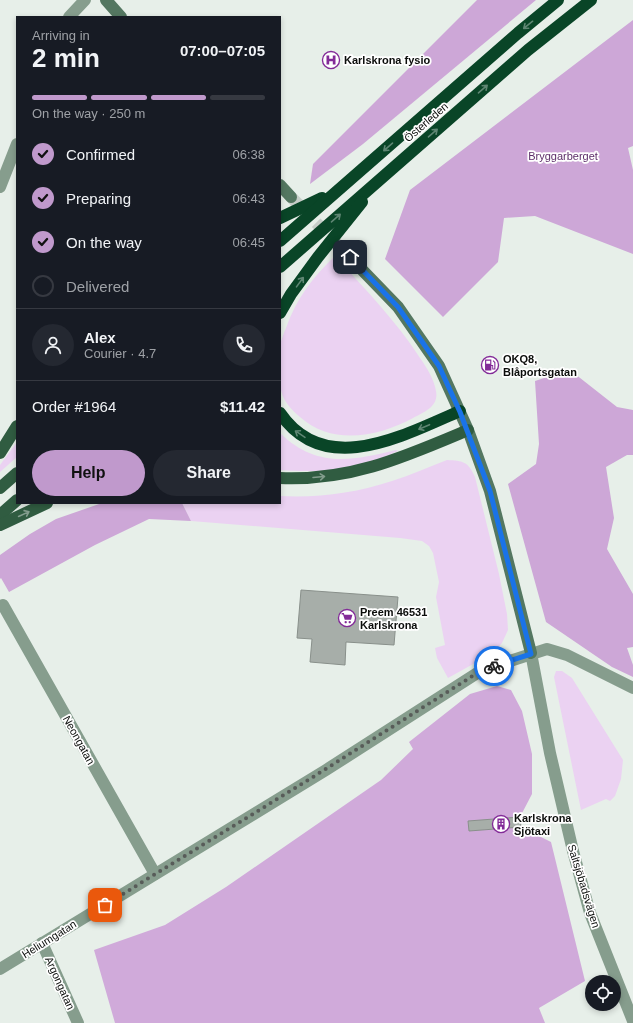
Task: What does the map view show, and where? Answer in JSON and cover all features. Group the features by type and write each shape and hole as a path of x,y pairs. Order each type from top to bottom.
{"highway":[{"name":"Österleden","path":"281,240 518,33 558,0"},
{"name":"Österleden","path":"364,197 382,177 528,50 591,0"},
{"path":"283,217 336,192"},
{"path":"281,266 364,197"},
{"path":"281,312 291,294 364,197"},
{"path":"281,414 286,422 299,434 315,442 332,447 349,448 370,446 389,441 460,412"}],"main road":[{"path":"0,453 16,428"},
{"path":"281,478 312,478 357,472 394,461 468,430"},
{"path":"0,488 16,474"},
{"path":"0,515 16,501"},
{"path":"0,525 45,504"}],"street":[{"path":"70,16 85,0"},
{"path":"106,0 121,16"},
{"path":"0,187 16,147"},
{"path":"281,186 291,197"},
{"path":"340,246 398,307 439,366 468,430 490,491 531,654"},
{"name":"Neongatan","path":"3,605 155,874"},
{"name":"Heliumgatan","path":"0,969 332,765 482,670 547,649 560,652 633,688"},
{"name":"Saltsjöbadsvägen","path":"531,654 550,753 573,851 590,913 633,1021"},
{"name":"Argongatan","path":"42,943 78,1023"}],"shaded area":[{"path":"335,256 401,331 428,370 434,382 436,396 433,405 430,408 418,416 399,425 370,434 355,436 326,432 313,426 300,417 285,401 281,389 281,342 295,307 312,280"},
{"path":"281,434 293,444 307,452 321,457 349,459 396,450 398,451 356,466 334,470 281,470"},
{"path":"16,443 16,458 0,472 0,465"},
{"path":"447,460 464,463 470,468 475,477 499,574 507,614 508,630 502,643 493,653 448,678 437,658 435,648 445,645 436,597 439,582 433,553 429,546 422,541 191,521 182,504 281,504 281,496 308,496 351,492 406,476"},
{"path":"556,671 562,671 572,678 623,760 621,779 615,796 610,801 606,799 581,810 554,677"},
{"path":"497,686 511,690 522,711 532,754 532,794 520,817 521,827 551,842 585,981 539,1008 545,1023 115,1023 94,950 165,925 226,887 381,780 413,749 409,742 470,694"}],"green space":[{"path":"477,0 536,0 363,144 310,184 313,164"},
{"name":"Bryggarberget","path":"633,20 633,146 628,148 633,170 633,254 535,216 504,218 498,262 443,317 385,259 410,190"},
{"path":"575,374 617,407 633,410 633,455 627,455 606,467 614,518 607,549 633,594 633,647 627,648 633,665 633,677 612,667 546,622 508,484 536,464 539,444 535,381 544,378"},
{"path":"99,504 182,504 191,521 149,519 95,545 9,592 1,578 0,579 0,555 30,534 56,519"}],"building":[{"name":"Preem 46531 Karlskrona","path":"301,590 398,597 394,645 346,642 345,665 310,662 312,639 297,638"},
{"name":"Karlskrona Sjötaxi","path":"520,817 521,827 469,831 468,821"}],"tunnel":[{"path":"291,197 339,246"}],"way so far":[{"path":"105,905 445,695 482,670 494,666"}],"place":[{"name":"Karlskrona fysio","path":"331,60"},
{"name":"OKQ8, Blåportsgatan","path":"490,365"},
{"name":"Preem 46531 Karlskrona","path":"347,618"},
{"name":"Karlskrona Sjötaxi","path":"501,824"}],"route":[{"path":"350,257 398,307 439,366 468,430 490,491 531,654 494,666"}]}
